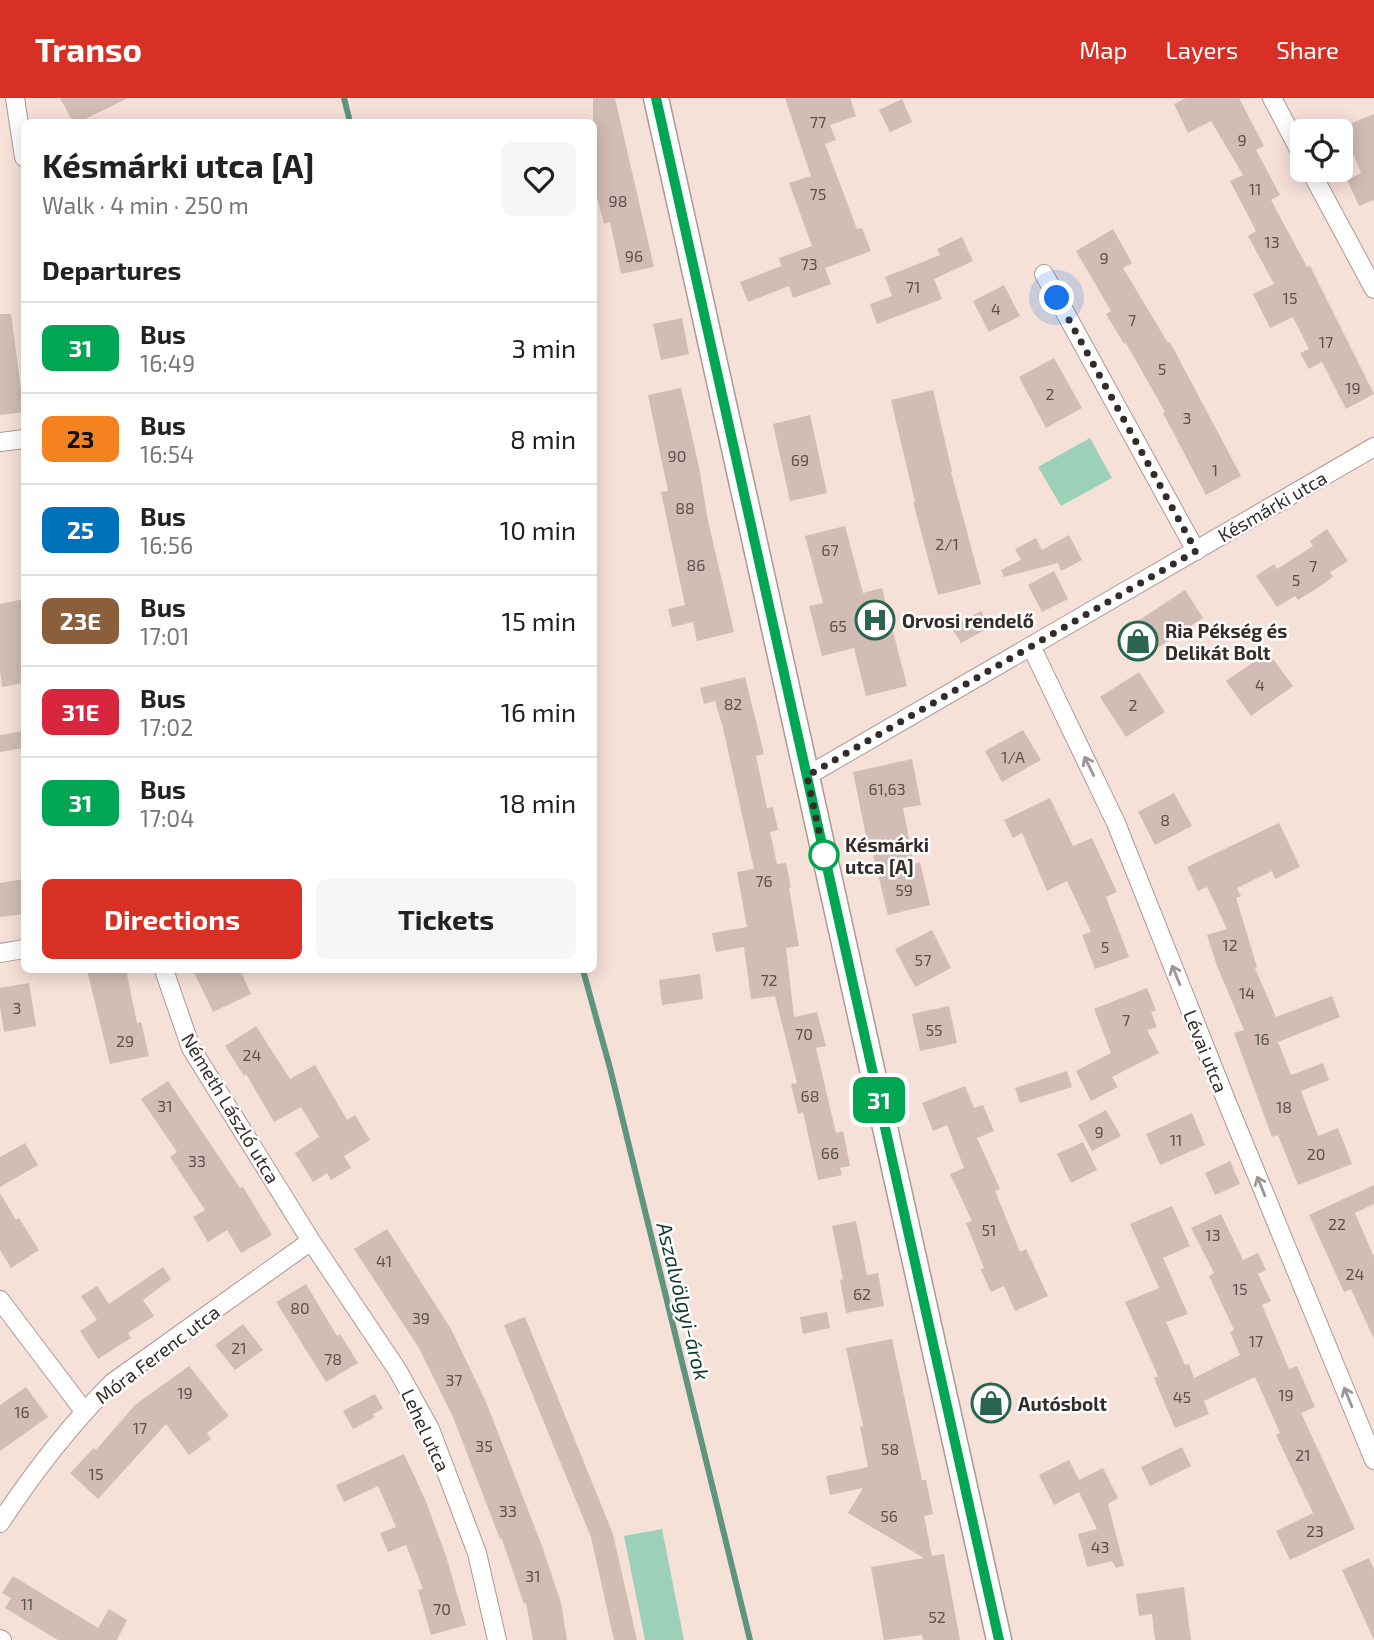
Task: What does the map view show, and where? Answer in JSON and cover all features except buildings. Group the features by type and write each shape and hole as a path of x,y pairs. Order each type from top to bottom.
{"street":[{"path":"15,98 21,137"},
{"path":"656,98 999,1640"},
{"path":"1272,98 1290,132"},
{"path":"1316,182 1374,289"},
{"path":"1044,274 1196,551"},
{"path":"0,442 21,439"},
{"name":"Késmárki utca","path":"807,776 1374,447"},
{"name":"Lévai utca","path":"1031,646 1116,823 1374,1460"},
{"path":"0,953 21,950"},
{"name":"Németh László utca","path":"165,973 191,1048 311,1241"},
{"name":"Móra Ferenc utca","path":"0,1523 27,1482 84,1411 112,1383 311,1241"},
{"name":"Lehel utca","path":"311,1241 398,1371 430,1429 477,1553 497,1640"},
{"path":"0,1300 84,1411"}],"green space":[{"path":"1090,438 1112,478 1061,506 1038,467"},
{"path":"662,1529 684,1640 645,1640 624,1536"}],"waterway":[{"name":"Aszalvölgyi-árok","path":"344,98 349,119"},
{"name":"Aszalvölgyi-árok","path":"584,973 610,1068 750,1640"}],"bus line":[{"name":"31","path":"656,98 999,1640"}],"place":[{"name":"Orvosi rendelő","path":"875,620"},
{"name":"Ria Pékség és Delikát Bolt","path":"1138,641"},
{"name":"Késmárki utca [A]","path":"824,855"},
{"name":"Autósbolt","path":"991,1403"}],"route":[{"path":"824,855 807,776 1196,551 1057,298"}]}
